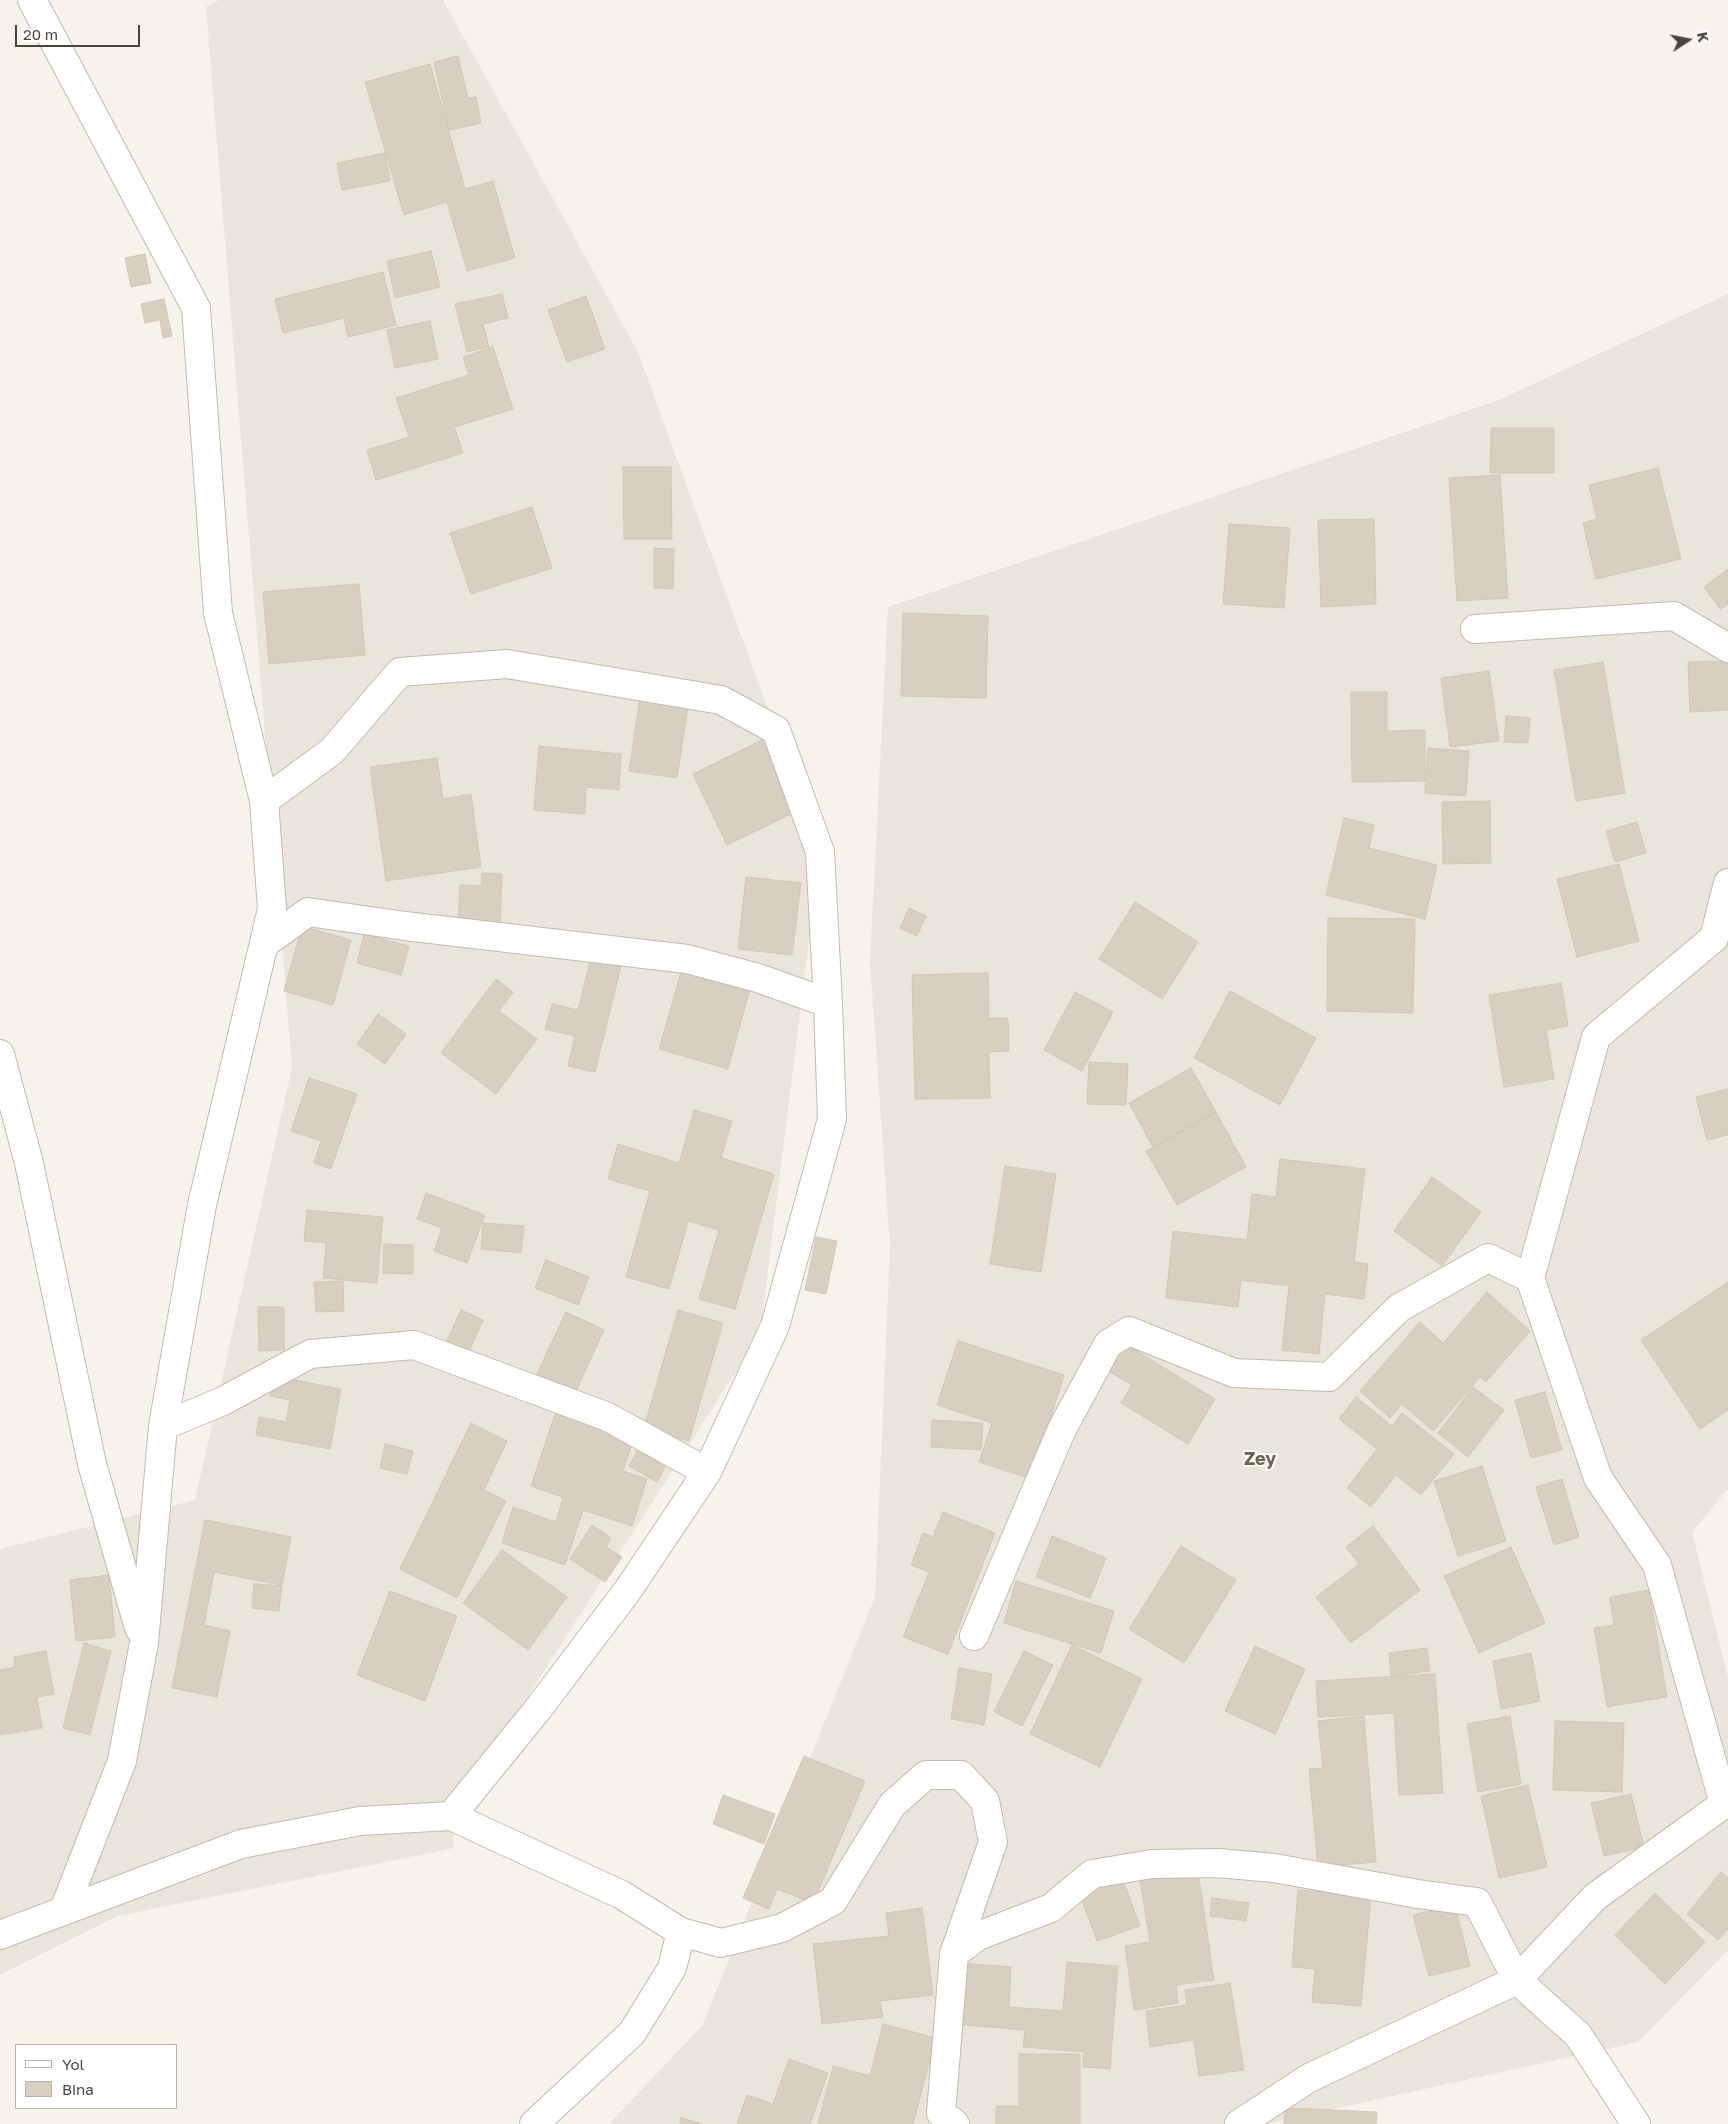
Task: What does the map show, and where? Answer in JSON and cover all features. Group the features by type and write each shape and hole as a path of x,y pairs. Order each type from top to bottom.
{"street":[{"path":"32,0 196,308 218,613 264,801 272,909 202,1205 164,1426 144,1643 122,1761 64,1910"},
{"path":"1476,629 1674,616 1728,648"},
{"path":"264,801 332,751 400,672 507,664 721,700 776,730 820,852 832,1119 775,1326 707,1472 628,1590 538,1709 451,1816"},
{"path":"1239,2124 1309,2078 1517,1980 1595,1897 1726,1803 1657,1565 1598,1478 1530,1278 1596,1037 1714,938 1728,883"},
{"path":"264,944 308,912 405,926 687,959 758,978 828,1003"},
{"path":"0,1054 29,1163 92,1464 144,1643"},
{"path":"974,1636 1062,1429 1108,1344 1129,1331 1234,1373 1329,1377 1399,1308 1488,1258 1530,1278"},
{"path":"164,1426 223,1401 310,1354 414,1345 608,1417 707,1472"},
{"path":"0,1935 241,1844 360,1821 451,1816 514,1843 622,1895 681,1932 721,1943 782,1928 833,1901 892,1805 926,1775 961,1775 985,1801 993,1842 954,1954 941,2113 956,2124"},
{"path":"954,1954 978,1936 1051,1908 1092,1874 1152,1864 1218,1863 1274,1868 1408,1893 1476,1902 1517,1980 1578,2035 1636,2124"},
{"path":"534,2124 632,2033 672,1968 681,1932"}],"shaded area":[{"path":"219,0 443,0 638,352 820,852 760,1334 451,1816 454,1848 118,1916 0,1975 0,1549 195,1500 292,1067 206,7"},
{"path":"1728,294 1728,1489 1692,1532 1728,1678 1728,1950 1638,2042 1266,2124 609,2124 702,2026 875,1597 890,1247 870,961 888,607 1499,400"}],"building":[{"path":"458,56 468,98 476,97 481,123 449,130 434,62"},
{"path":"430,64 465,189 493,181 515,258 467,271 447,202 404,215 365,82"},
{"path":"385,153 390,181 342,190 337,163"},
{"path":"431,251 440,287 395,298 387,261"},
{"path":"145,254 151,283 131,287 125,258"},
{"path":"383,272 396,325 348,337 344,318 283,333 275,299"},
{"path":"502,294 508,318 483,324 489,347 467,352 455,304"},
{"path":"586,296 605,349 567,362 548,310"},
{"path":"164,299 172,336 163,338 160,320 145,323 141,304"},
{"path":"430,321 438,359 395,368 387,330"},
{"path":"493,347 513,409 454,427 463,453 376,480 367,450 409,437 396,398 469,375 463,357"},
{"path":"1491,428 1554,428 1554,473 1490,473"},
{"path":"623,467 671,467 672,539 624,539"},
{"path":"1658,468 1681,559 1596,579 1583,523 1597,519 1589,485"},
{"path":"1500,475 1508,598 1457,601 1449,478"},
{"path":"532,507 552,568 471,594 450,533"},
{"path":"1374,519 1376,604 1321,607 1318,520"},
{"path":"1229,524 1290,528 1284,608 1223,604"},
{"path":"654,548 674,549 673,589 654,588"},
{"path":"1728,569 1728,604 1720,609 1704,587"},
{"path":"359,584 365,655 269,664 263,592"},
{"path":"903,613 988,616 986,698 901,696"},
{"path":"1728,661 1728,710 1690,712 1688,662"},
{"path":"1603,662 1625,793 1576,801 1554,670"},
{"path":"1489,671 1499,741 1450,747 1441,678"},
{"path":"641,692 689,700 677,778 629,771"},
{"path":"1351,692 1387,692 1387,731 1425,730 1425,781 1352,782"},
{"path":"1506,716 1530,718 1528,743 1504,742"},
{"path":"762,740 797,811 727,845 693,774"},
{"path":"539,746 621,754 619,790 586,787 585,814 534,810"},
{"path":"1428,748 1469,751 1466,796 1425,793"},
{"path":"437,758 443,799 471,794 481,867 386,881 370,767"},
{"path":"1490,801 1491,863 1443,864 1442,802"},
{"path":"1344,818 1374,825 1369,848 1437,865 1425,919 1326,895"},
{"path":"1637,822 1646,853 1615,862 1606,831"},
{"path":"1619,864 1639,941 1577,957 1557,879"},
{"path":"482,873 502,874 500,925 458,923 460,885 481,886"},
{"path":"746,877 801,883 792,955 738,949"},
{"path":"1135,902 1198,942 1162,999 1099,959"},
{"path":"909,908 926,916 917,936 900,928"},
{"path":"1328,918 1415,919 1413,1013 1327,1011"},
{"path":"302,926 351,940 333,1005 284,991"},
{"path":"364,934 409,946 401,975 357,963"},
{"path":"592,954 622,962 595,1072 568,1066 575,1036 545,1029 552,1004 578,1010"},
{"path":"684,962 752,981 728,1069 659,1049"},
{"path":"988,973 989,1018 1008,1018 1009,1051 989,1052 990,1098 915,1099 912,975"},
{"path":"496,979 513,992 499,1011 537,1039 496,1094 441,1053"},
{"path":"1561,983 1568,1026 1546,1030 1554,1079 1504,1087 1489,995"},
{"path":"1230,991 1316,1038 1280,1105 1194,1058"},
{"path":"1075,992 1113,1012 1082,1071 1044,1050"},
{"path":"378,1014 406,1034 385,1064 357,1044"},
{"path":"1089,1062 1128,1064 1126,1105 1087,1104"},
{"path":"1191,1068 1216,1112 1153,1147 1129,1103"},
{"path":"309,1078 357,1094 331,1169 314,1163 321,1141 291,1131"},
{"path":"1728,1089 1728,1135 1707,1140 1696,1097"},
{"path":"694,1110 732,1121 721,1158 774,1174 735,1309 699,1299 719,1230 688,1221 669,1289 626,1277 650,1191 608,1179 618,1144 679,1163"},
{"path":"1216,1112 1246,1167 1177,1205 1146,1151"},
{"path":"1280,1159 1365,1169 1354,1262 1368,1264 1364,1299 1325,1294 1319,1354 1282,1350 1289,1286 1241,1280 1238,1307 1166,1298 1173,1231 1247,1240 1252,1194 1276,1197"},
{"path":"1005,1166 1056,1174 1041,1272 990,1264"},
{"path":"1432,1177 1481,1212 1442,1266 1394,1231"},
{"path":"426,1193 485,1215 467,1263 434,1251 442,1228 417,1219"},
{"path":"307,1210 383,1217 377,1283 323,1278 326,1243 304,1241"},
{"path":"483,1223 524,1226 521,1253 481,1249"},
{"path":"816,1237 837,1241 826,1294 805,1290"},
{"path":"384,1244 413,1245 413,1274 383,1273"},
{"path":"546,1260 589,1277 578,1305 535,1288"},
{"path":"343,1281 344,1311 316,1312 314,1282"},
{"path":"1728,1282 1728,1410 1700,1429 1641,1340"},
{"path":"1487,1292 1530,1331 1486,1382 1480,1377 1433,1431 1402,1404 1390,1418 1360,1391 1420,1322 1443,1343"},
{"path":"258,1307 284,1307 284,1350 259,1351"},
{"path":"461,1310 483,1320 468,1353 446,1343"},
{"path":"678,1310 723,1323 689,1441 644,1428"},
{"path":"566,1312 604,1330 573,1397 535,1378"},
{"path":"958,1341 1064,1375 1031,1479 979,1462 992,1423 937,1405"},
{"path":"1125,1344 1215,1399 1188,1444 1121,1403 1132,1385 1108,1371"},
{"path":"273,1376 341,1389 330,1449 256,1435 259,1417 286,1422 290,1400 270,1396"},
{"path":"1473,1387 1504,1410 1468,1457 1438,1433"},
{"path":"1545,1392 1562,1450 1531,1458 1515,1400"},
{"path":"1356,1397 1392,1426 1402,1413 1454,1454 1421,1495 1396,1475 1371,1507 1347,1488 1377,1449 1339,1419"},
{"path":"556,1411 634,1438 623,1471 647,1479 632,1526 583,1510 565,1565 502,1543 513,1507 556,1522 563,1497 531,1486"},
{"path":"932,1420 983,1423 981,1450 931,1447"},
{"path":"471,1423 507,1441 484,1490 506,1501 457,1598 400,1569"},
{"path":"385,1444 413,1451 407,1474 380,1468"},
{"path":"639,1448 667,1463 657,1482 629,1466"},
{"path":"1482,1466 1506,1541 1458,1556 1434,1481"},
{"path":"1562,1479 1579,1537 1554,1545 1536,1487"},
{"path":"943,1512 995,1533 948,1654 903,1637 929,1572 911,1565 923,1533 933,1537"},
{"path":"205,1520 291,1537 282,1585 214,1572 204,1625 230,1631 217,1697 172,1688"},
{"path":"592,1525 611,1538 606,1547 622,1557 605,1582 570,1559"},
{"path":"1373,1526 1420,1590 1351,1643 1316,1597 1359,1564 1346,1547"},
{"path":"1052,1536 1106,1558 1090,1598 1036,1577"},
{"path":"1181,1546 1236,1580 1184,1663 1129,1629"},
{"path":"1511,1547 1545,1623 1479,1653 1444,1576"},
{"path":"502,1550 567,1597 528,1650 463,1603"},
{"path":"109,1575 115,1637 76,1641 70,1580"},
{"path":"1016,1581 1114,1611 1101,1653 1004,1623"},
{"path":"254,1584 282,1586 279,1611 252,1608"},
{"path":"1649,1590 1667,1697 1607,1707 1594,1628 1614,1625 1610,1597"},
{"path":"390,1591 457,1616 425,1701 357,1675"},
{"path":"84,1643 111,1651 90,1735 63,1728"},
{"path":"1072,1645 1142,1679 1100,1767 1030,1734"},
{"path":"1255,1646 1305,1669 1275,1734 1225,1711"},
{"path":"1427,1648 1430,1671 1391,1676 1389,1653"},
{"path":"46,1651 54,1694 37,1697 42,1728 0,1735 0,1670 15,1667 14,1657"},
{"path":"1024,1651 1053,1665 1022,1726 994,1712"},
{"path":"1531,1653 1540,1701 1501,1709 1493,1661"},
{"path":"959,1668 992,1674 984,1725 951,1719"},
{"path":"1435,1674 1443,1793 1399,1795 1394,1713 1318,1717 1316,1681"},
{"path":"1364,1716 1376,1862 1318,1867 1309,1769 1323,1768 1318,1721"},
{"path":"1510,1716 1521,1784 1478,1792 1467,1724"},
{"path":"1555,1721 1624,1723 1622,1792 1553,1790"},
{"path":"804,1756 865,1781 813,1903 777,1889 769,1909 743,1898"},
{"path":"1528,1785 1547,1867 1499,1878 1481,1796"},
{"path":"1631,1794 1644,1847 1604,1856 1591,1803"},
{"path":"723,1795 775,1814 764,1844 713,1824"},
{"path":"1198,1871 1214,1980 1176,1985 1178,2003 1134,2010 1125,1946 1150,1942 1140,1880"},
{"path":"1721,1872 1728,1878 1728,1929 1718,1940 1687,1914"},
{"path":"1122,1877 1140,1926 1097,1941 1079,1892"},
{"path":"1298,1890 1371,1896 1361,2006 1312,2002 1315,1969 1292,1967"},
{"path":"1655,1893 1705,1942 1665,1984 1615,1935"},
{"path":"1212,1898 1249,1903 1246,1921 1210,1916"},
{"path":"1455,1905 1470,1966 1429,1976 1413,1915"},
{"path":"922,1908 933,1995 880,2001 883,2017 822,2024 813,1944 889,1936 886,1913"},
{"path":"1067,1962 1118,1966 1110,2069 1083,2067 1084,2052 1023,2047 1025,2030 953,2024 958,1963 1011,1967 1009,2007 1063,2011"},
{"path":"1230,1983 1244,2070 1199,2076 1194,2040 1150,2047 1146,2011 1187,2005 1185,1990"},
{"path":"883,2024 936,2038 913,2124 818,2124 833,2066 870,2076"},
{"path":"1019,2054 1080,2054 1080,2124 996,2124 996,2106 1019,2106"},
{"path":"789,2059 828,2073 810,2124 737,2124 747,2095 773,2104"},
{"path":"1285,2108 1377,2112 1376,2124 1284,2124"},
{"path":"681,2118 703,2124 680,2124"}],"district":[{"name":"Zey","path":"1260,1459"}]}
